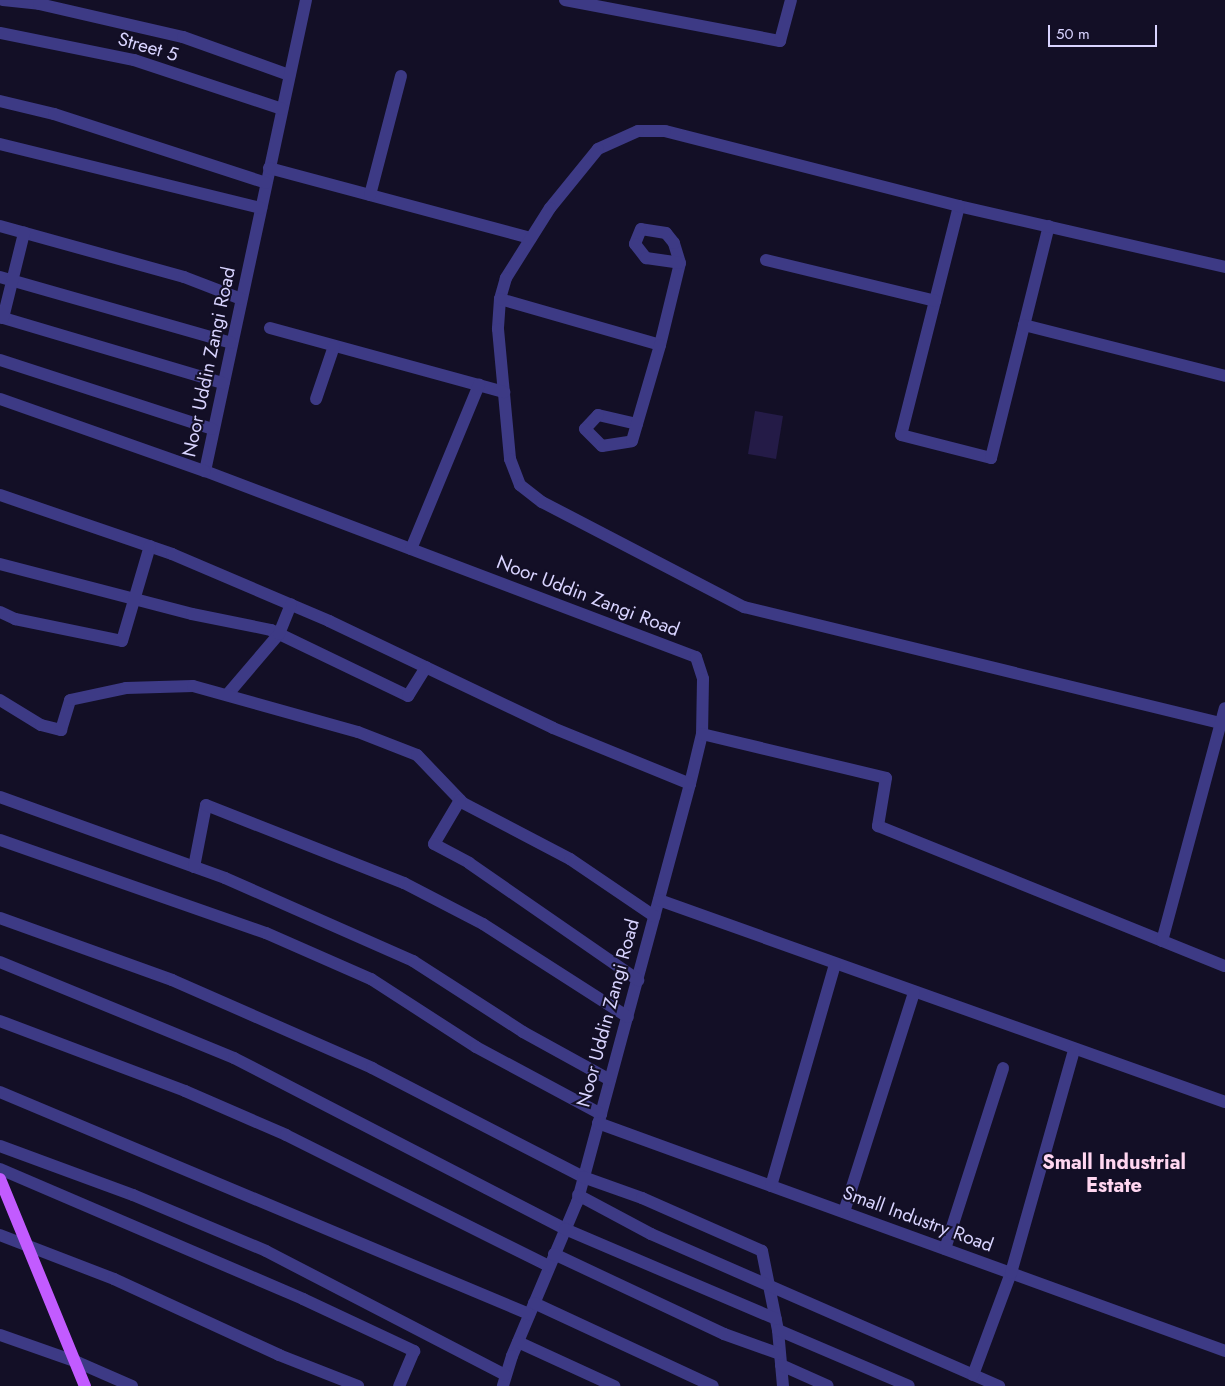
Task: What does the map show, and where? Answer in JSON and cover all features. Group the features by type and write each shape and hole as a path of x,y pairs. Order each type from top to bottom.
{"main road":[{"path":"0,1179 25,1244 77,1362 85,1386"}],"street":[{"path":"3,0 39,4 183,37 290,75"},
{"name":"Noor Uddin Zangi Road","path":"306,0 212,429 206,471 696,657 703,679 702,734 690,784 578,1195 504,1380"},
{"path":"573,1 780,41 791,0"},
{"name":"Street 5","path":"0,33 134,60 282,109"},
{"path":"370,195 401,76"},
{"path":"0,101 54,114 266,184"},
{"path":"1223,724 744,607 542,502 520,485 510,459 498,330 500,300 506,278 550,208 598,149 638,131 666,130 959,206 1225,267"},
{"path":"0,144 261,208"},
{"path":"269,168 531,238"},
{"path":"959,206 901,435 991,458 1049,226"},
{"path":"0,226 184,277 241,299"},
{"path":"24,233 6,279 1,317 223,383"},
{"path":"766,260 935,301"},
{"path":"637,424 660,345 680,263"},
{"path":"6,279 231,342"},
{"path":"500,300 660,345"},
{"path":"1024,325 1225,376"},
{"path":"270,328 504,392"},
{"path":"316,399 334,346"},
{"path":"0,360 212,429"},
{"path":"411,549 479,385"},
{"path":"0,399 206,471"},
{"path":"0,495 150,546 291,604 553,728 690,784"},
{"path":"0,612 15,619 122,641 150,546"},
{"path":"0,564 279,634 408,696 426,667"},
{"path":"227,695 279,634 291,604"},
{"path":"0,700 41,725 61,730 70,700 126,688 192,686 358,732 417,756 460,800 570,859 654,916"},
{"path":"1162,941 1223,724 1225,708"},
{"path":"702,734 886,778 878,826 1225,966"},
{"path":"0,797 194,867 412,961 523,1032 610,1080"},
{"path":"460,800 434,844 469,863 638,980"},
{"path":"194,867 206,805 404,883 483,924 628,1017"},
{"name":"Small Industry Road","path":"0,840 266,933 370,979 476,1048 599,1118 771,1186 1225,1351"},
{"path":"659,900 1074,1051 1225,1102"},
{"path":"0,918 181,984 372,1068 583,1177 650,1202 762,1251 777,1324 783,1386"},
{"path":"0,962 234,1058 565,1229 777,1324 909,1386"},
{"path":"771,1186 835,964"},
{"path":"844,1212 914,993"},
{"path":"0,1021 185,1091 286,1135 552,1260 781,1359 828,1386"},
{"path":"973,1375 1010,1273 1074,1051"},
{"path":"945,1249 1003,1068"},
{"path":"0,1092 532,1309 713,1386"},
{"path":"0,1146 133,1195 266,1251 504,1380"},
{"path":"0,1168 303,1299 414,1351 399,1386"},
{"path":"578,1195 651,1234 999,1386"},
{"path":"0,1235 114,1279 279,1355 358,1386"},
{"path":"0,1335 77,1362 132,1386"},
{"path":"518,1342 614,1386"}],"building":[{"path":"755,411 783,416 776,459 748,454"}],"district":[{"name":"Small Industrial Estate","path":"1114,1174"}]}
